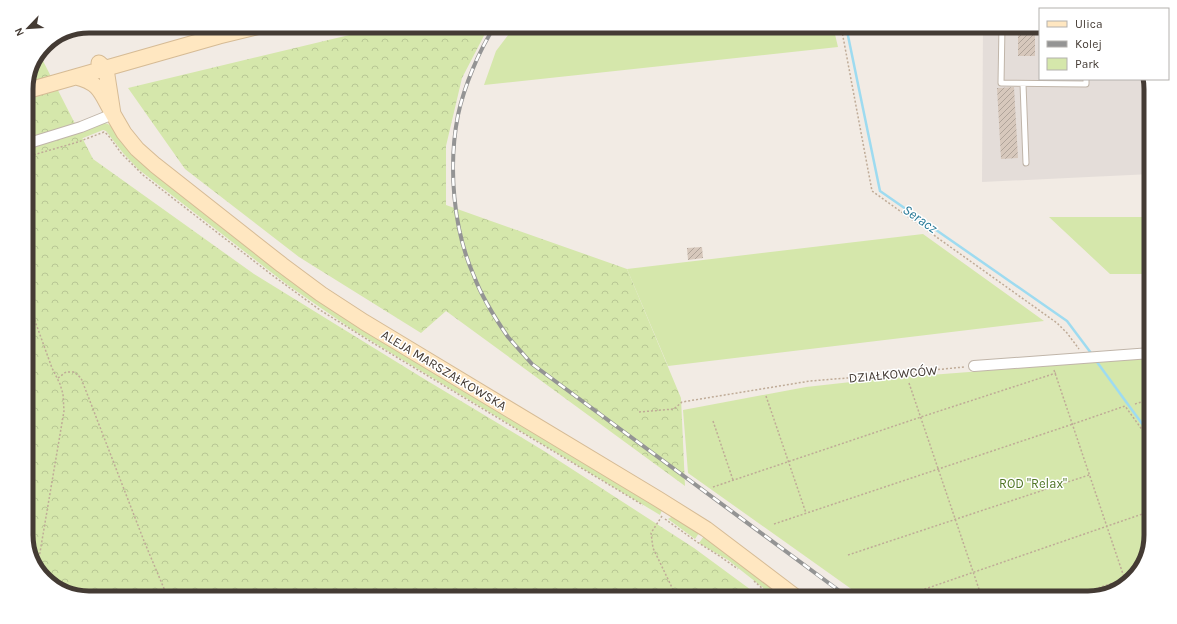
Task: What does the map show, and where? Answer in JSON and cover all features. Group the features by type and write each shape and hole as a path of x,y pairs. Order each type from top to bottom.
{"main road":[{"path":"33,89 76,77 99,67 198,33"},
{"path":"34,81 99,67 231,33"},
{"name":"ALEJA MARSZAŁKOWSKA","path":"99,67 96,80 100,90 124,133 137,149 155,166 282,265 321,294 364,322 706,529 789,591"},
{"name":"ALEJA MARSZAŁKOWSKA","path":"99,67 113,114"},
{"name":"ALEJA MARSZAŁKOWSKA","path":"76,77 88,79 100,90"}],"street":[{"path":"33,142 81,127 113,114"},
{"path":"974,366 1144,354"}],"lane":[{"path":"1002,33 1001,84 1086,84 1086,80"},
{"path":"1023,84 1026,163"}],"path":[{"path":"842,33 872,191 1057,323 1067,333 1084,358"},
{"path":"33,313 52,368 58,378 63,394 64,411 39,559"},
{"path":"1053,360 1089,475 1124,578"},
{"name":"DZIAŁKOWCÓW","path":"639,412 674,409 682,402 810,381 974,366"},
{"path":"58,378 66,372 74,372 81,378 144,541 165,591"},
{"path":"713,487 1056,373"},
{"path":"909,383 979,591"},
{"path":"766,396 806,513"},
{"path":"1135,404 1144,401"},
{"path":"774,524 1125,406 1144,432"},
{"path":"714,420 733,480"},
{"path":"848,555 1089,475"},
{"path":"668,505 651,533 653,548 674,591"},
{"path":"922,591 1144,514"},
{"path":"1090,591 1118,582"}],"shaded area":[{"path":"983,33 1039,33 1039,80 1143,80 1144,174 982,182"}],"green space":[{"path":"358,33 485,33 462,78 446,146 446,205 627,269 681,398 685,486 446,311 421,333 299,257 185,169 128,88"},
{"path":"510,33 835,33 838,47 484,85 496,51"},
{"path":"42,59 93,159 254,274 544,451 694,548 752,591 89,591 71,588 58,582 42,566 36,553 33,539 33,85 35,74"},
{"path":"105,123 112,127 133,156 140,162 272,265 662,510 660,515 353,330 289,286 138,169 106,131 103,130 62,145 80,131"},
{"path":"1049,217 1144,217 1144,274 1110,274"},
{"path":"923,234 1044,321 668,366 627,269"},
{"name":"ROD \"Relax\"","path":"1144,359 1144,535 1141,553 1128,575 1110,587 1095,591 854,591 688,473 683,410 806,387 878,379"},
{"path":"673,516 699,533 695,539 668,519"},
{"path":"704,536 779,591 767,591 728,560 699,543"}],"building":[{"path":"1018,33 1035,33 1035,56 1018,56"},
{"path":"1014,87 1018,158 1001,159 997,88"},
{"path":"702,247 703,258 688,260 687,248"}],"waterway":[{"name":"Seracz","path":"847,33 880,191 1067,321 1091,353"},
{"name":"Seracz","path":"1097,362 1144,426"}],"railway":[{"path":"491,33 478,57 468,81 458,115 453,155 453,176 454,197 461,238 477,284 494,315 508,337 532,364 840,591"}]}
